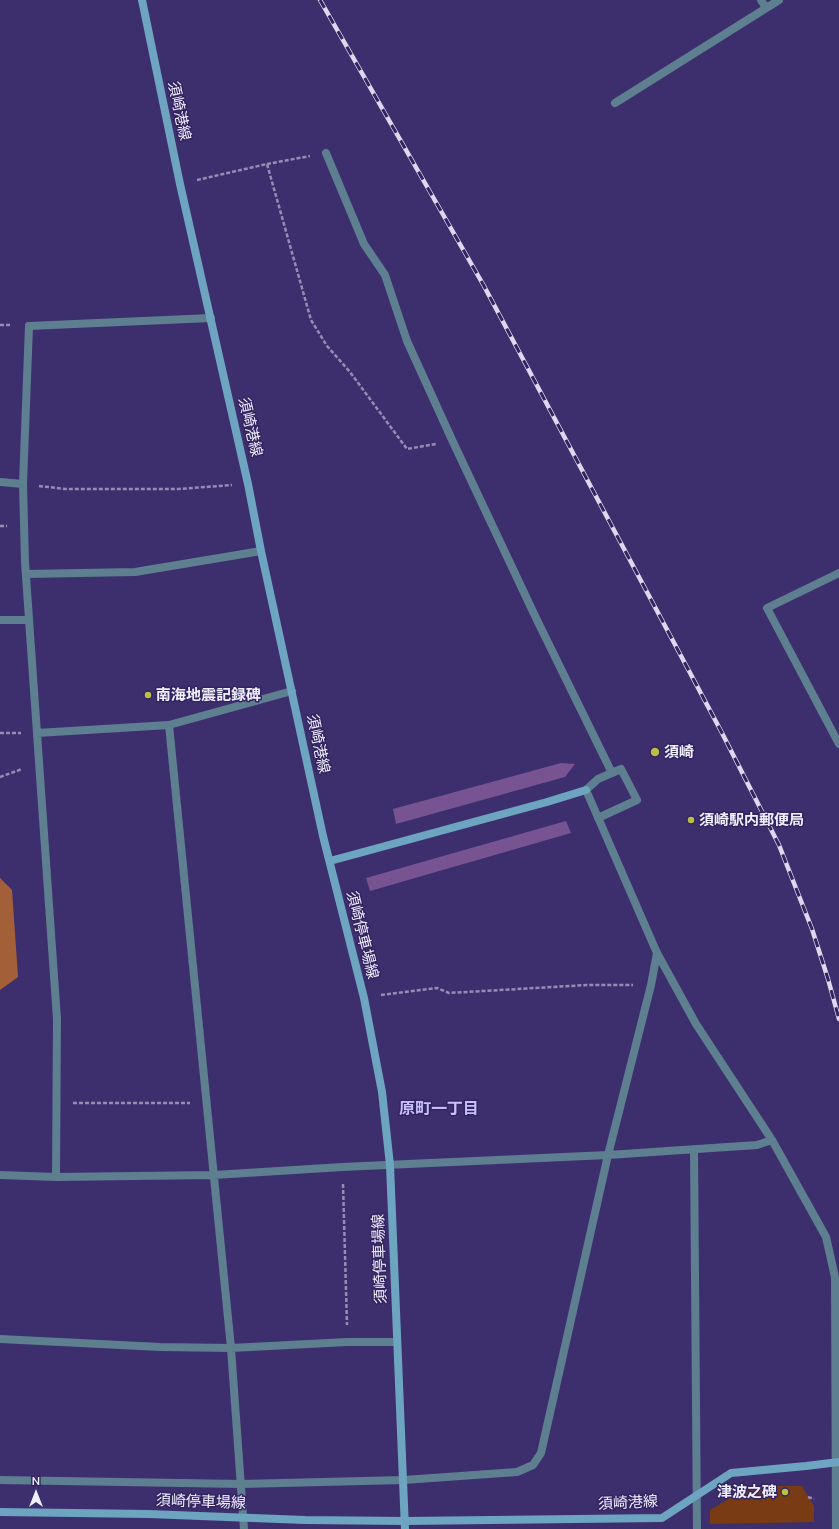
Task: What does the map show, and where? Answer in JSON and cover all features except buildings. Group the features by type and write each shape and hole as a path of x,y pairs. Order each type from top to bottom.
{"main road":[{"name":"須崎港線","path":"142,0 180,184 248,484 261,551 323,836 330,861"},
{"path":"330,861 586,790"},
{"name":"須崎停車場線","path":"0,1512 148,1514 405,1525 390,1165 382,1092 364,998 336,892 330,861"},
{"name":"須崎港線","path":"405,1525 662,1518 731,1473 838,1462"}],"street":[{"path":"761,0 766,8"},
{"path":"615,104 778,0"},
{"path":"326,153 364,244 385,275 407,341 453,442 536,618 612,773"},
{"path":"56,1177 57,1020 26,574 23,484 29,326 211,318"},
{"path":"0,482 23,484"},
{"path":"26,574 135,572 261,551"},
{"path":"839,573 767,608 839,744"},
{"path":"0,620 29,620"},
{"path":"37,733 169,725 292,691"},
{"path":"169,725 232,1348 244,1529"},
{"path":"598,818 637,800 621,769 598,779 586,790 598,818 657,953 696,1024 772,1140 826,1237 835,1277 838,1462 836,1529"},
{"path":"0,1480 241,1484 404,1480 517,1472 533,1465 541,1453 608,1155 651,985 657,953"},
{"path":"0,1175 56,1177 214,1175 342,1167 608,1155 757,1145 772,1140"},
{"path":"694,1149 697,1529"},
{"path":"0,1339 160,1347 232,1348 347,1342 397,1342"}],"path":[{"path":"180,184 267,164 326,153"},
{"path":"267,164 311,320 326,346 350,372 407,449 453,442"},
{"path":"23,484 66,489 129,490 179,489 248,484"},
{"path":"0,777 40,763"},
{"path":"364,998 398,992 437,988 449,993 587,985 651,985"},
{"path":"57,1103 207,1103"},
{"path":"342,1167 347,1342"},
{"path":"808,1497 814,1499"}],"shaded area":[{"path":"0,878 12,890 18,977 0,990"},
{"path":"750,1486 802,1486 814,1506 814,1522 710,1524 710,1510"}],"railway":[{"path":"320,0 484,286 721,731 779,845 812,929 839,1019"}],"place":[{"name":"南海地震記録碑","path":"148,695"},
{"name":"須崎","path":"655,752"},
{"name":"須崎駅内郵便局","path":"691,820"},
{"name":"津波之碑","path":"785,1492"}],"district":[{"name":"原町一丁目","path":"439,1109"}]}
